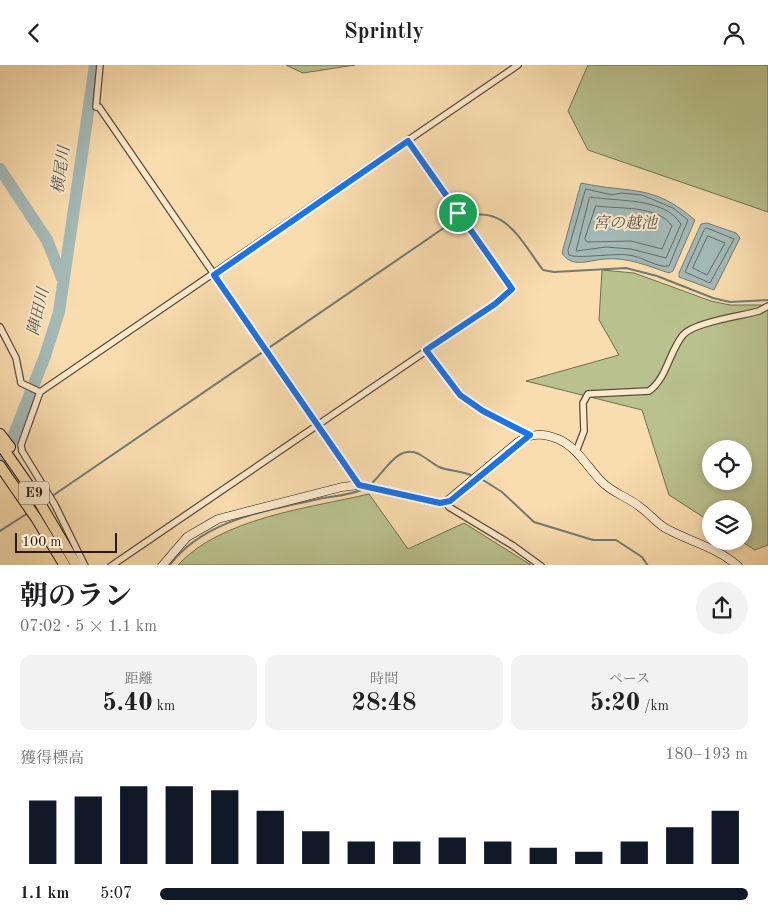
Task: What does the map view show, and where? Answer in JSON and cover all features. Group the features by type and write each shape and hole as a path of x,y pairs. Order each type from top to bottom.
{"highway":[{"path":"0,434 39,490 65,543"},
{"name":"E9","path":"0,443 65,543 77,565"},
{"name":"E9","path":"0,466 36,518 65,565"},
{"path":"0,474 36,518"}],"street":[{"path":"100,65 96,107 99,107 359,485"},
{"path":"85,565 53,501 20,445 38,391 214,275 518,65"},
{"path":"111,565 495,304 512,289 408,141"},
{"path":"576,452 584,431 582,403 588,394 649,391 655,387 664,372 683,334 700,326 759,311 768,306"},
{"path":"0,327 16,358 21,383 38,391"},
{"path":"426,350 460,395 483,411 530,435 544,435 560,440 576,452 602,482 619,496 639,505 665,529 718,552 738,565"},
{"path":"162,565 187,537 218,519 359,485 440,503 446,502 530,435"},
{"path":"446,502 449,507 541,565"}],"green space":[{"path":"286,65 355,65 303,73"},
{"path":"588,65 768,65 768,212 588,150 568,111"},
{"path":"602,270 634,273 711,301 730,305 768,305 768,545 755,550 752,548 752,500 702,500 702,516 669,495 642,410 526,381 619,355 599,320"},
{"path":"369,494 408,549 464,523 531,565 178,565 196,549 218,536 242,526 294,510"}],"water":[{"name":"宮の越池","path":"581,183 653,195 680,208 695,220 673,271 669,273 622,259 576,262 566,258 562,253"},
{"path":"707,223 736,233 740,238 714,290 679,277 679,273 701,224"}],"waterway":[{"name":"横尾川","path":"0,470 45,356 59,312 95,65"},
{"name":"陣田川","path":"0,169 47,240 62,278"},
{"path":"45,501 454,221 471,215 485,215 497,218 507,225 517,234 543,270 554,272 626,268 657,276 713,298 730,302 768,300"},
{"path":"373,482 393,460 405,452 419,454 439,467 473,476"},
{"path":"483,480 502,492 534,522 593,540 616,540 642,557 647,565"},
{"path":"170,565 184,550 201,537 239,519 281,507 349,494 363,489"},
{"path":"0,531 28,513"}],"route":[{"path":"408,141 458,213 512,289 495,304 426,350 460,395 483,411 530,435 450,501 440,503 359,485 214,275 408,141"}]}
